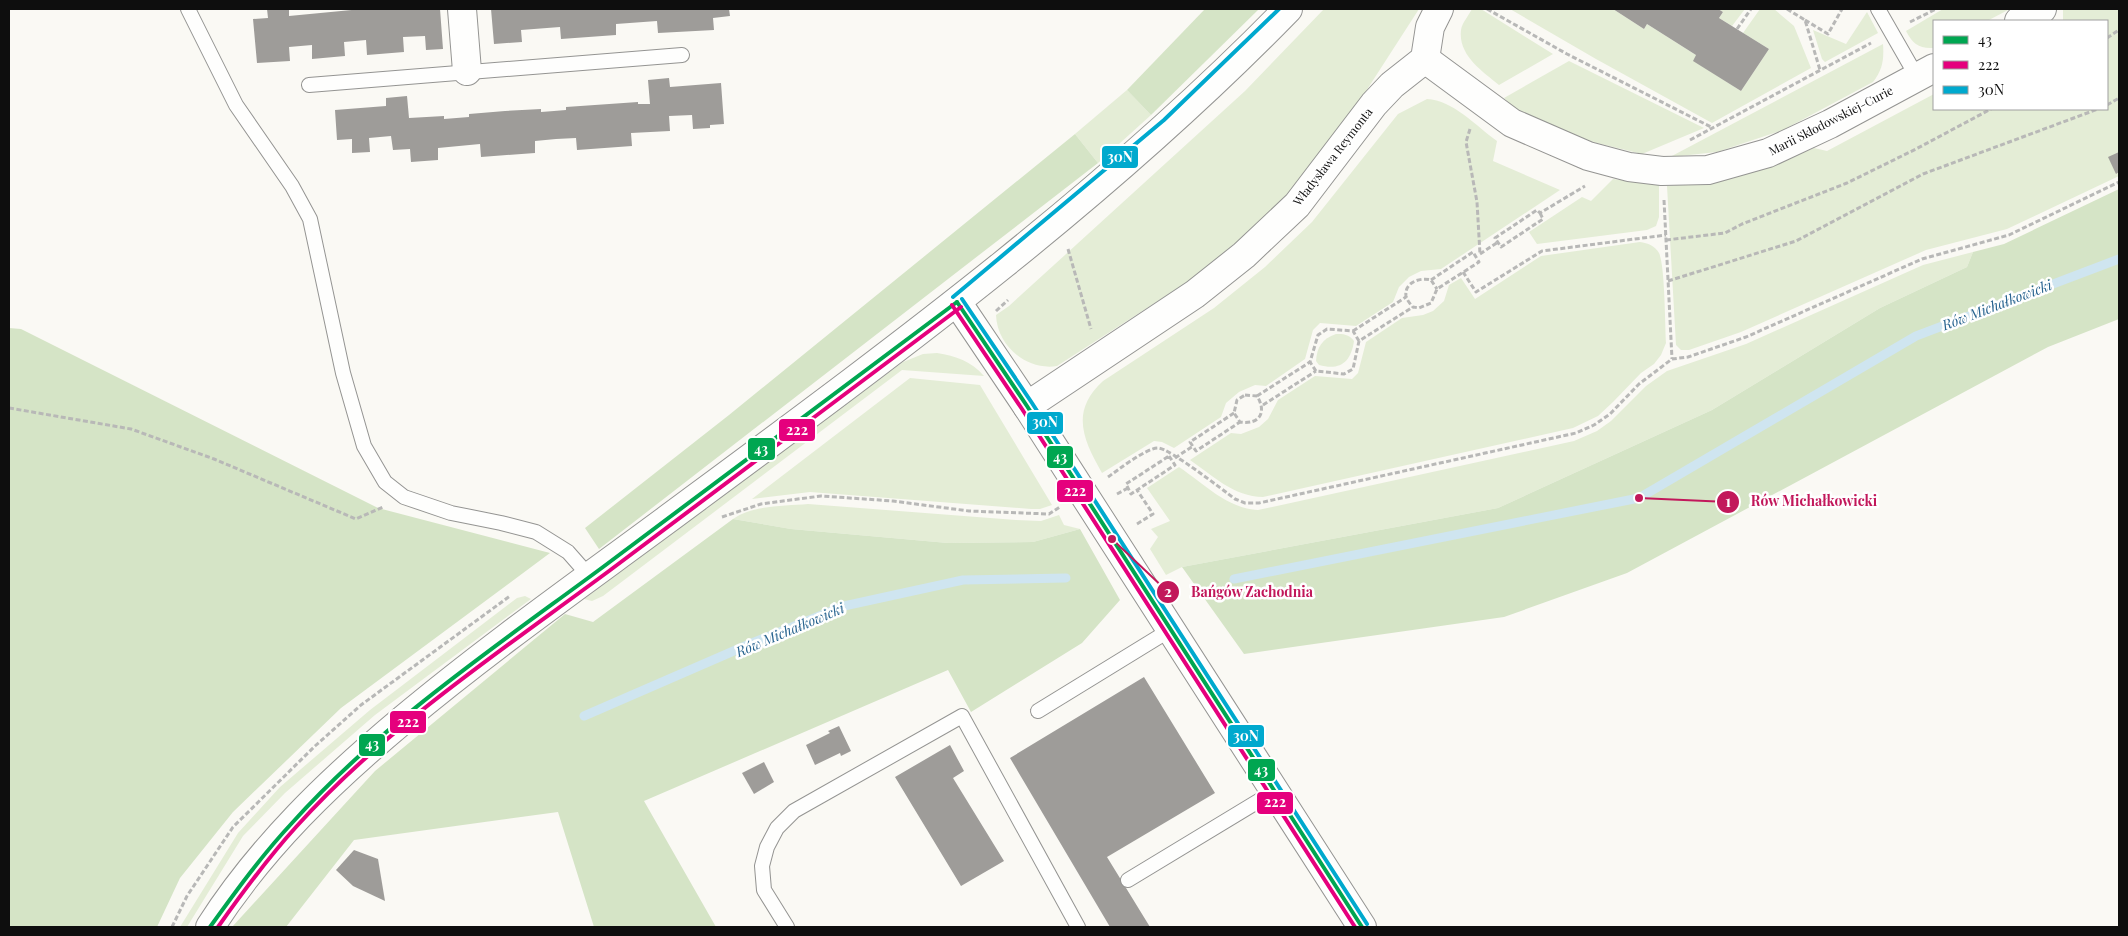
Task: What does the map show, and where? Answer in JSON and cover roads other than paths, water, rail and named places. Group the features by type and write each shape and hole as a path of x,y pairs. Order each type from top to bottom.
{"street":[{"path":"462,9 467,71"},
{"path":"210,927 233,891 278,836 348,766 457,675 957,302 1168,125 1288,9"},
{"path":"1425,59 1430,27 1439,9"},
{"path":"2021,20 2042,9"},
{"name":"Marii Skłodowskiej-Curie","path":"1425,59 1512,123 1588,156 1629,167 1662,171 1708,170 1768,153 1830,124 1926,72"},
{"name":"Władysława Reymonta","path":"1027,406 1195,294 1244,255 1296,205 1374,104 1392,85 1425,59"},
{"path":"957,302 1027,406 1362,927"}],"lane":[{"path":"188,9 236,104 292,186 310,219 343,372 364,446 385,482 404,497 451,513 536,532 568,552 590,577"},
{"path":"1878,9 1892,32 1926,72"},
{"path":"309,85 682,54"},
{"path":"1038,712 1170,630"},
{"path":"787,927 764,890 762,866 767,847 777,828 794,811 962,716 1078,927"},
{"path":"1128,880 1275,791"}],"waterway":[{"name":"Rów Michałkowicki","path":"1234,579 1639,498 1916,336 2119,259"},
{"name":"Rów Michałkowicki","path":"584,716 752,643 844,606 963,580 1066,578"}],"place":[{"name":"Rów Michałkowicki","path":"1639,498"},
{"name":"Bańgów Zachodnia","path":"1112,539"}]}
